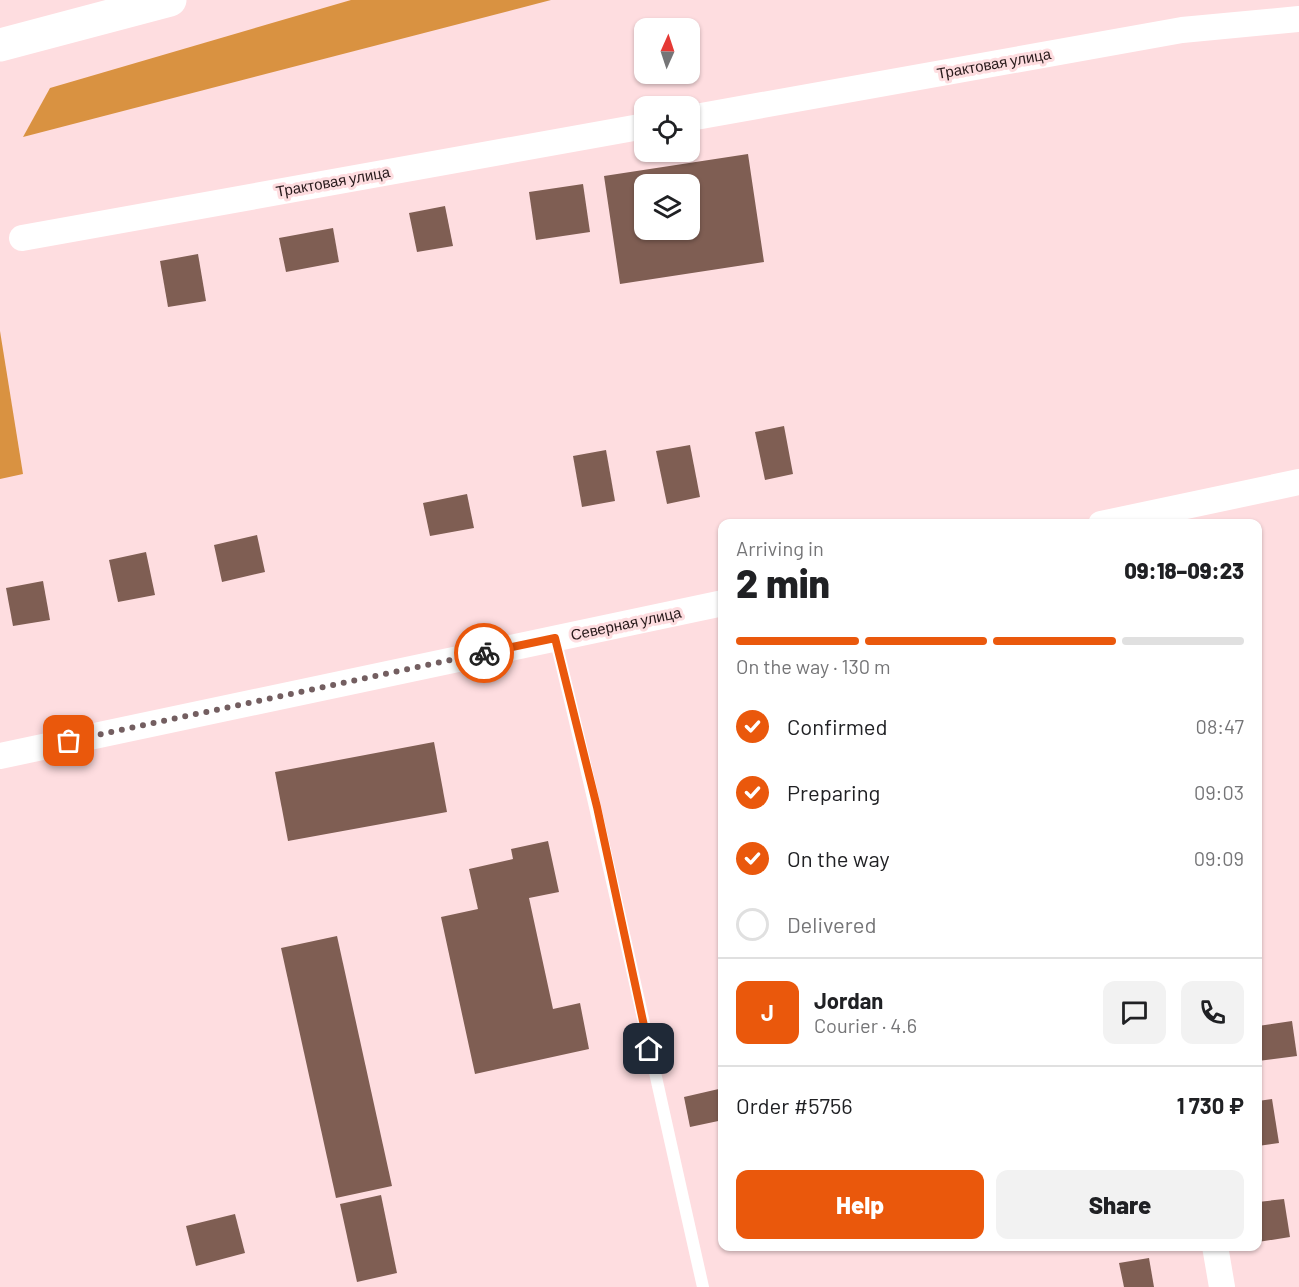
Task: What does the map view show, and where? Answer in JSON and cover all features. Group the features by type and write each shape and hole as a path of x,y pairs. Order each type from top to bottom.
{"highway":[{"path":"0,45 170,0"}],"street":[{"name":"Трактовая улица","path":"700,116 1182,30 1299,19"},
{"name":"Трактовая улица","path":"22,238 634,128"},
{"path":"1130,519 1299,482"},
{"name":"Северная улица","path":"0,756 718,604"},
{"path":"1216,1251 1222,1287"}],"lane":[{"path":"555,638 597,807 634,990 703,1287"}],"shaded area":[{"path":"351,0 551,0 23,137 50,88"},
{"path":"0,331 23,474 0,479"}],"building":[{"path":"748,154 764,262 620,284 604,176"},
{"path":"583,184 590,232 536,240 529,192"},
{"path":"445,206 453,246 417,252 409,213"},
{"path":"333,228 339,262 286,272 279,238"},
{"path":"198,254 206,301 168,307 160,261"},
{"path":"784,426 793,474 765,480 755,432"},
{"path":"690,445 700,497 667,504 656,451"},
{"path":"606,450 615,501 582,507 573,456"},
{"path":"467,494 474,528 430,536 423,503"},
{"path":"257,535 265,572 222,582 214,545"},
{"path":"146,552 155,595 118,602 109,560"},
{"path":"43,581 50,620 13,626 6,588"},
{"path":"434,742 447,812 288,841 275,772"},
{"path":"548,841 559,892 529,898 553,1009 580,1003 589,1049 475,1074 441,917 478,909 469,869 513,859 511,849"},
{"path":"337,936 392,1186 336,1198 281,948"},
{"path":"1292,1021 1297,1056 1262,1060 1262,1025"},
{"path":"718,1089 718,1121 690,1127 684,1097"},
{"path":"1272,1099 1279,1143 1262,1145 1262,1100"},
{"path":"381,1195 397,1273 357,1282 340,1204"},
{"path":"1284,1199 1290,1237 1262,1241 1262,1202"},
{"path":"235,1214 245,1253 196,1266 186,1226"},
{"path":"1149,1258 1154,1287 1124,1287 1119,1263"}],"way so far":[{"path":"69,741 484,653"}],"route":[{"path":"484,653 555,638 597,807 634,990 649,1049"}]}
